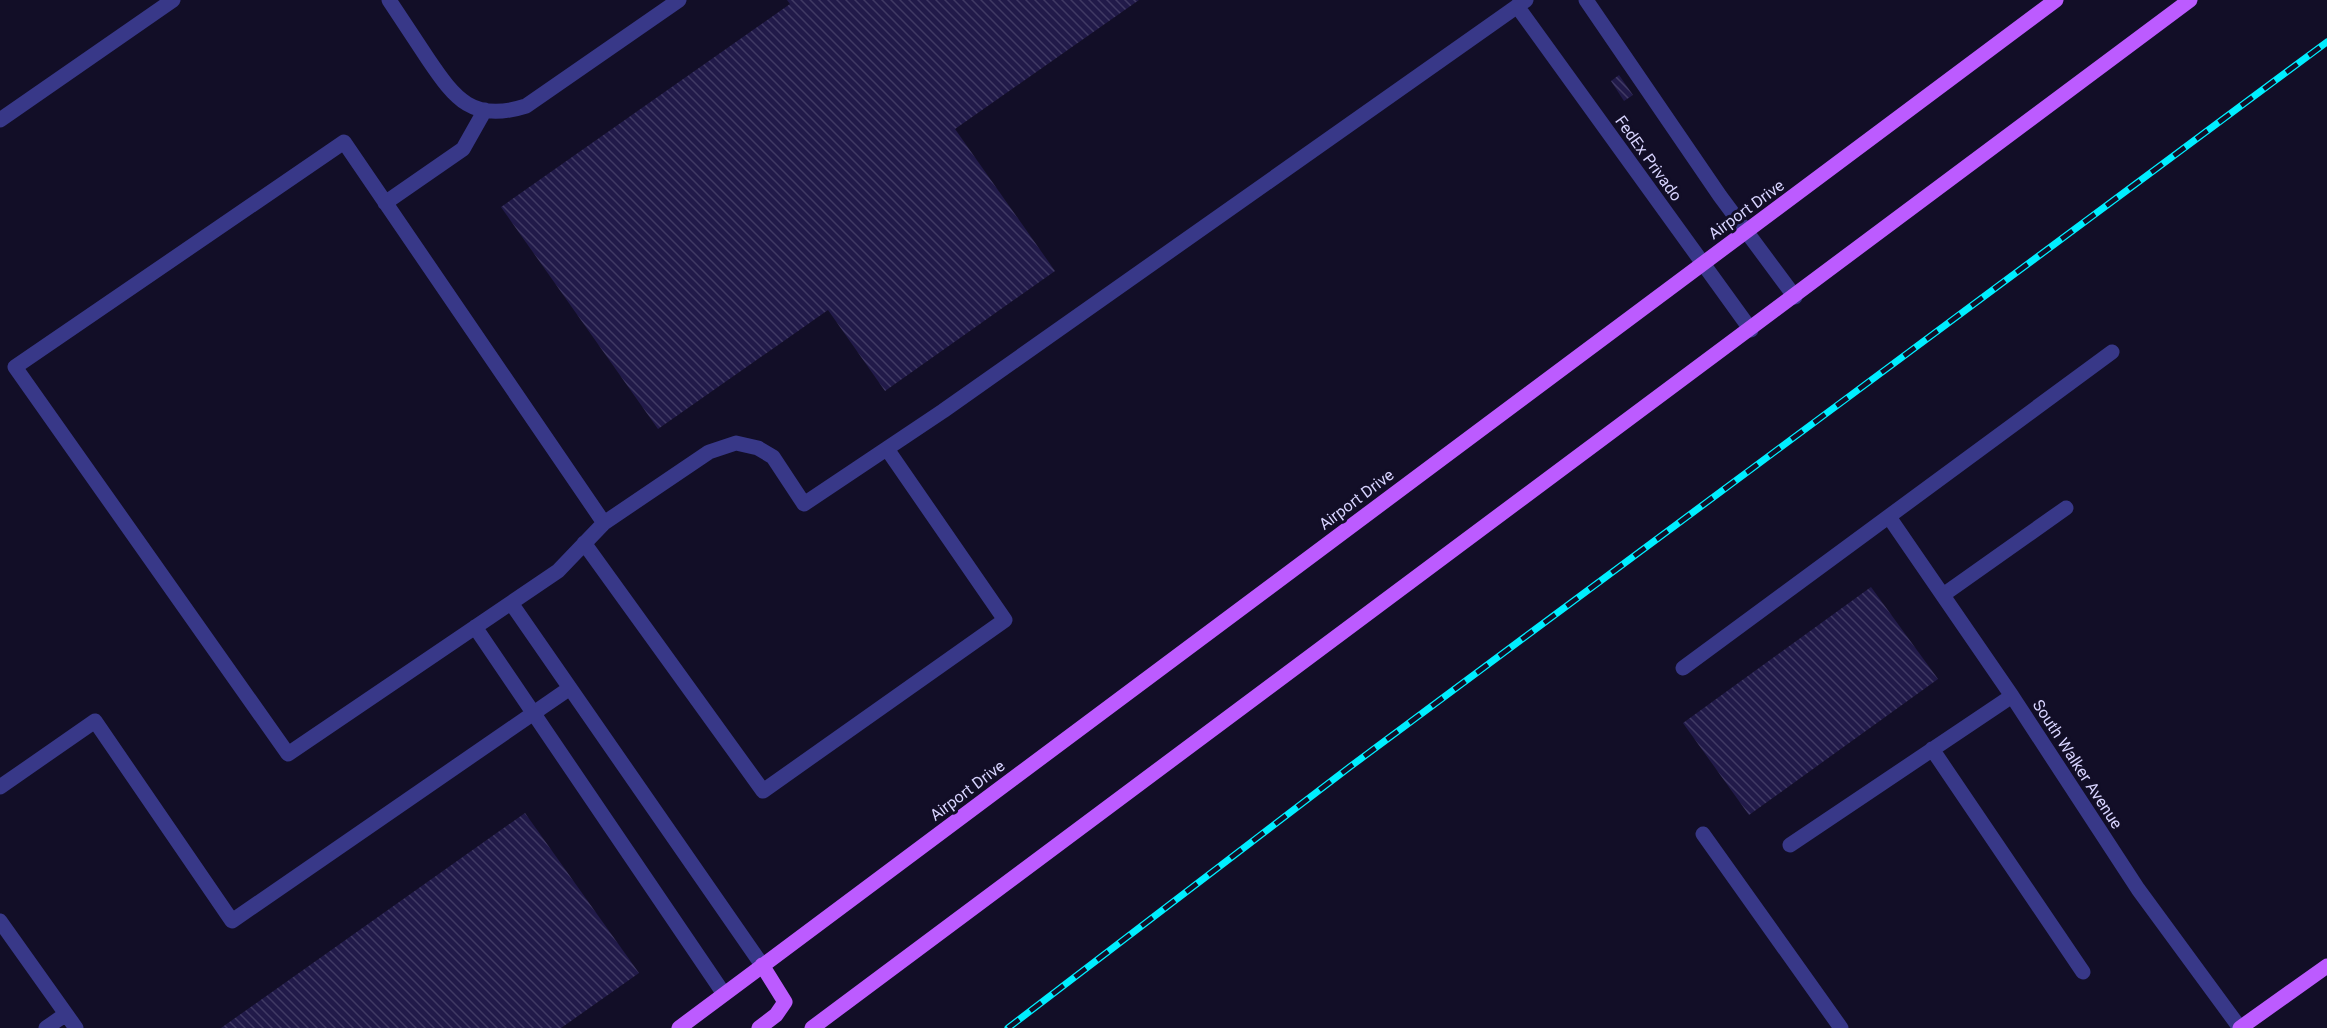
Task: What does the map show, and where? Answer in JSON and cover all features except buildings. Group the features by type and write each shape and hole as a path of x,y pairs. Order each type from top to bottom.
{"main road":[{"name":"Airport Drive","path":"678,1028 2056,0"},
{"path":"813,1028 1751,330 2190,0"},
{"path":"759,1028 776,1016 784,1002 762,965"},
{"path":"2240,1028 2327,966"}],"street":[{"path":"0,120 173,0"},
{"path":"389,0 450,91 465,104 485,110 505,112 526,106 679,0"},
{"path":"1586,0 1720,196 1795,297"},
{"path":"604,523 344,142 15,367 288,754 558,571 604,523 709,452 735,442 758,448 773,457 804,504 886,449 1522,3"},
{"name":"FedEx Privado","path":"1522,3 1751,330"},
{"path":"386,203 464,149 485,110"},
{"path":"1683,668 2112,352"},
{"path":"584,543 763,791 1005,620 886,449"},
{"path":"1943,595 2066,508"},
{"name":"South Walker Avenue","path":"1889,517 2012,696 2138,889 2240,1028"},
{"path":"511,603 762,965"},
{"path":"475,627 724,994"},
{"path":"0,787 95,721 232,921 570,688"},
{"path":"1790,845 2012,696"},
{"path":"1932,749 2083,972"},
{"path":"1703,834 1841,1028"},
{"path":"0,921 76,1028"},
{"path":"46,1028 66,1014"}],"railway":[{"path":"1008,1028 1351,766 2327,42"}]}
